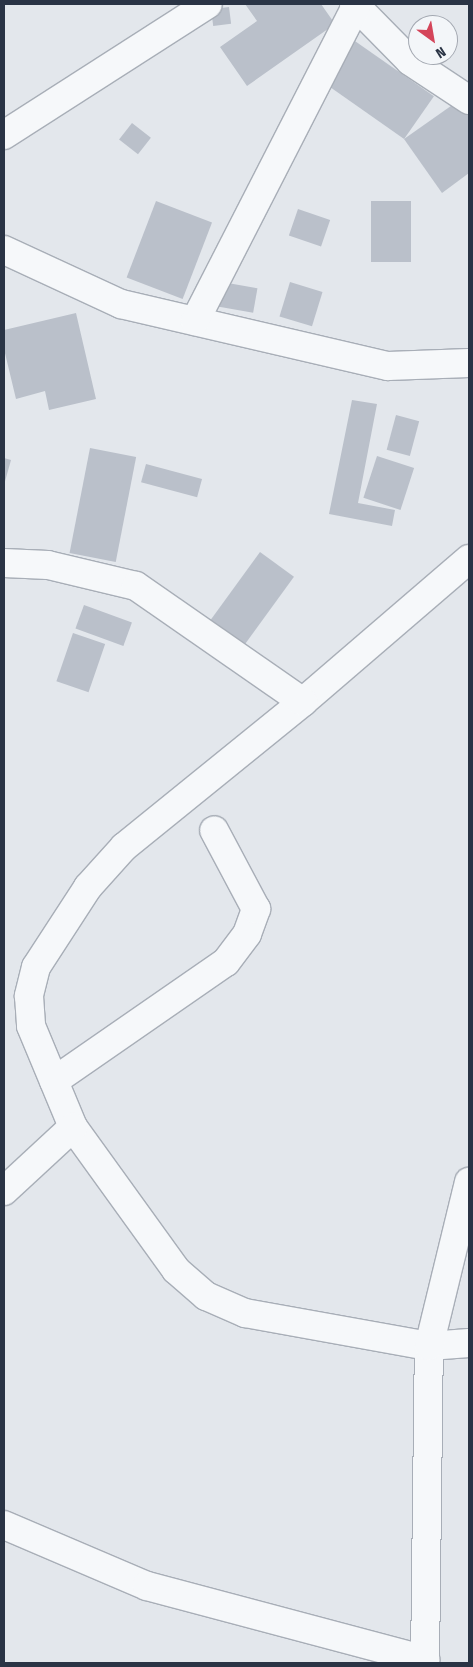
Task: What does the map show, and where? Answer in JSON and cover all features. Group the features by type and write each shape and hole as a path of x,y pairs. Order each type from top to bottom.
{"street":[{"path":"4,136 208,4"},
{"path":"195,321 355,5 410,61 469,100"},
{"path":"4,250 122,304 388,366 469,363"},
{"path":"469,559 304,702 124,846 88,887 36,967 29,996 31,1026 73,1127 164,1255 176,1270 206,1296 245,1313 429,1346 469,1343"},
{"path":"4,563 48,565 136,586 304,702"},
{"path":"54,1081 226,962 247,934 256,909 214,830"},
{"path":"4,1191 73,1127"},
{"path":"4,1525 147,1586 425,1662 429,1346 469,1182"}],"building":[{"path":"245,4 321,4 335,24 247,86 220,47 257,21"},
{"path":"229,7 231,24 213,26 211,9"},
{"path":"352,39 434,96 404,139 322,82"},
{"path":"458,101 469,117 469,173 442,193 404,139"},
{"path":"132,123 151,138 138,154 119,140"},
{"path":"156,201 212,223 183,299 127,278"},
{"path":"371,201 411,201 411,262 371,262"},
{"path":"298,209 330,220 321,247 289,235"},
{"path":"222,282 257,288 253,313 218,307"},
{"path":"290,282 323,292 312,326 279,316"},
{"path":"76,313 96,399 49,410 45,391 16,399 4,349 4,330"},
{"path":"352,400 377,404 358,503 395,510 392,526 329,514"},
{"path":"396,415 419,421 410,456 387,450"},
{"path":"90,448 136,457 116,562 70,553"},
{"path":"377,456 414,468 400,510 363,498"},
{"path":"4,458 11,460 4,485"},
{"path":"146,464 202,479 197,497 141,482"},
{"path":"260,552 294,577 244,645 210,621"},
{"path":"84,605 132,622 123,646 75,628"},
{"path":"73,633 105,644 89,692 56,681"}]}
